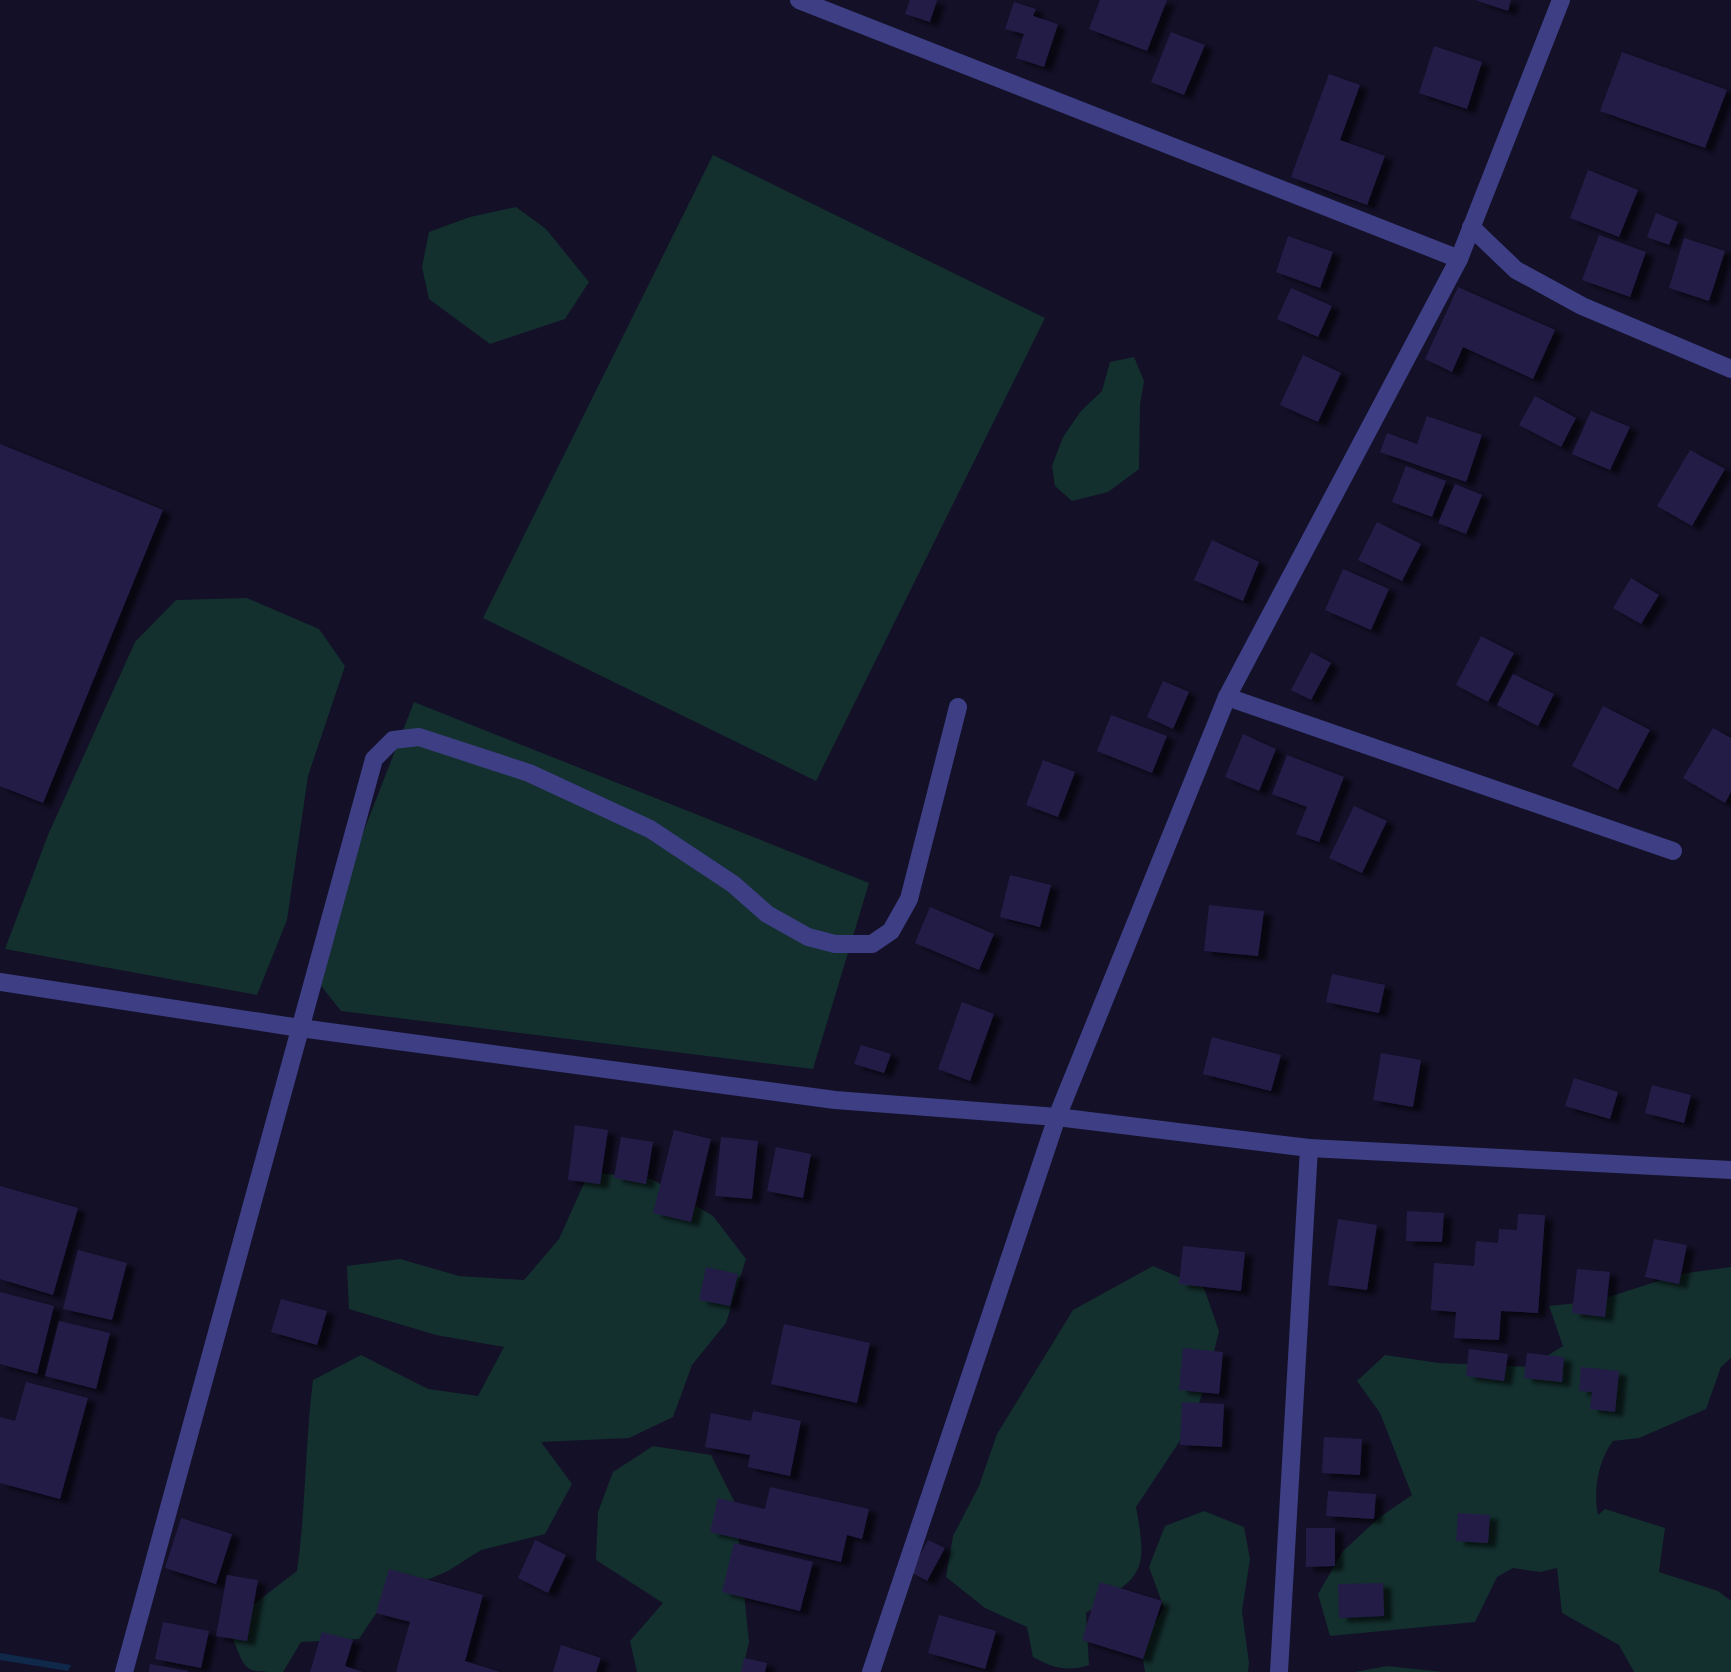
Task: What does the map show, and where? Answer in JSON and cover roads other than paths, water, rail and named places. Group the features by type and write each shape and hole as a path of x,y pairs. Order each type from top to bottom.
{"street":[{"path":"799,0 1459,259"},
{"path":"871,1672 1057,1117 1227,697 1459,259 1561,0"},
{"path":"1471,227 1516,270 1582,306 1731,369"},
{"path":"1227,697 1673,851"},
{"path":"124,1672 374,759 393,740 419,737 529,773 650,829 733,884 767,914 808,937 835,944 872,944 891,930 909,899 958,707"},
{"path":"0,982 300,1028 835,1100 1057,1117 1308,1148 1731,1170"},
{"path":"1279,1672 1308,1148"}],"water":[{"path":"0,1653 71,1665 68,1671 0,1660"}]}
